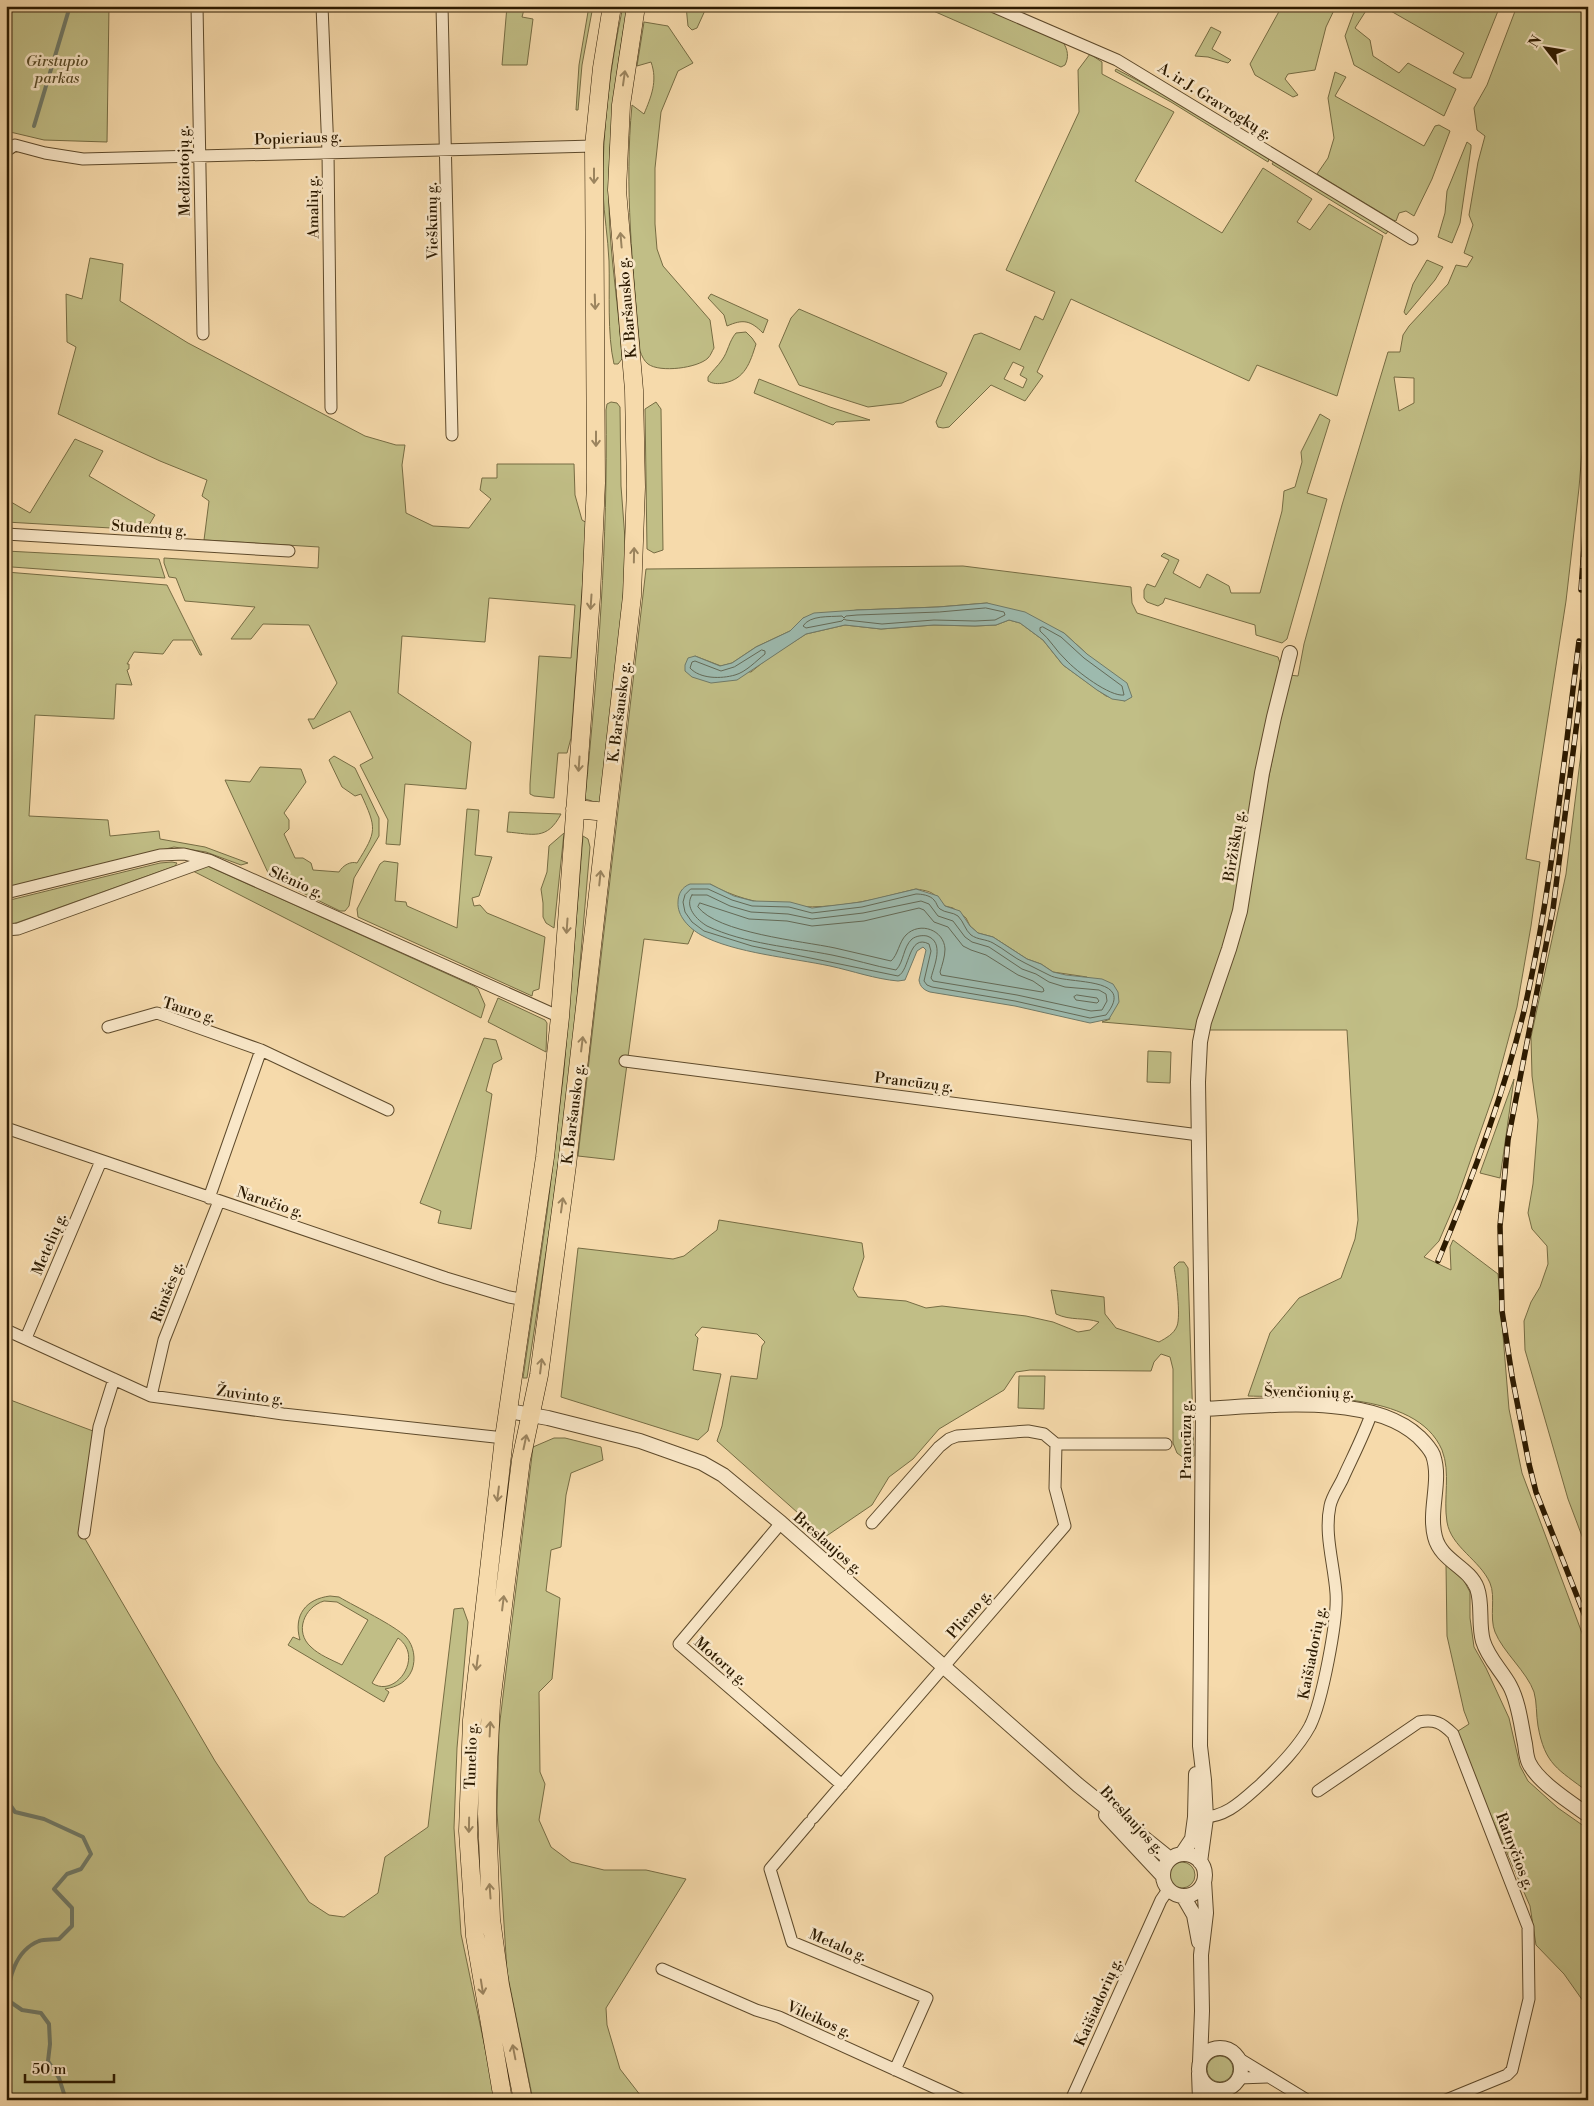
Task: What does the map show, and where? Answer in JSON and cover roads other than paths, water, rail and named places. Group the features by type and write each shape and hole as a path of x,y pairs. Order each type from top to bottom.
{"main road":[{"name":"K. Baršausko g.","path":"509,1411 545,1157 560,1017 576,809 591,597 596,482 594,146 602,68 612,6"},
{"name":"K. Baršausko g.","path":"531,1414 540,1375 567,1165 634,569 636,488 634,390 617,190 620,105 636,6"},
{"path":"576,809 607,812"},
{"name":"Tunelio g.","path":"504,2100 483,1993 475,1936 468,1831 475,1676 504,1438 509,1411"},
{"name":"Tunelio g.","path":"523,2100 500,1985 491,1918 487,1814 491,1703 521,1460 531,1414"}],"street":[{"name":"Medžiotojų g.","path":"197,6 198,157 203,334"},
{"name":"Amalių g.","path":"322,6 328,152 331,408"},
{"name":"Vieškūnų g.","path":"442,6 452,435"},
{"name":"A. ir J. Gravrogkų g.","path":"992,6 1117,60 1412,239"},
{"name":"Popieriaus g.","path":"6,152 15,145 44,153 83,159 594,146"},
{"name":"Studentų g.","path":"6,534 289,551"},
{"name":"Biržiškų g.","path":"1200,1042 1204,1022 1230,949 1240,911 1262,773 1290,653"},
{"name":"Slėnio g.","path":"6,893 160,855 184,854 209,860 560,1017"},
{"path":"6,930 18,928 209,860"},
{"name":"Tauro g.","path":"108,1026 157,1013 261,1050 388,1110"},
{"name":"Prancūzų g.","path":"1200,1042 1199,1135 1203,1408 1200,1746 1204,1780 1200,1817 1200,1862"},
{"path":"214,1199 261,1050"},
{"name":"Prancūzų g.","path":"625,1061 1199,1135"},
{"name":"Naručio g.","path":"6,1128 446,1278 509,1298 526,1300"},
{"name":"Metelių g.","path":"26,1338 101,1161"},
{"name":"Rimšės g.","path":"151,1396 164,1340 214,1199"},
{"name":"Žuvinto g.","path":"6,1330 151,1396 283,1414 504,1438"},
{"path":"84,1533 98,1427 114,1379"},
{"name":"Švenčionių g.","path":"1203,1408 1299,1406 1358,1409 1372,1412 1406,1426 1425,1442 1432,1454 1436,1471 1433,1526 1435,1538 1441,1551 1473,1579 1478,1590 1483,1642 1510,1686 1515,1700 1529,1764 1552,1788 1588,1815"},
{"name":"Breslaujos g.","path":"509,1411 531,1414 640,1441 702,1463 722,1475 781,1523 1078,1785 1176,1857"},
{"name":"Kaišiadorių g.","path":"1200,1817 1224,1813 1238,1804 1294,1749 1310,1725 1322,1682 1337,1609 1335,1576 1328,1532 1330,1505 1363,1436 1372,1412"},
{"path":"872,1523 939,1447 949,1439 957,1436 1028,1431 1044,1434 1056,1444 1166,1444"},
{"name":"Plieno g.","path":"842,1785 1065,1526 1056,1488 1056,1444"},
{"name":"Motorų g.","path":"781,1523 679,1644 842,1785"},
{"name":"Ratnyčios g.","path":"1318,1791 1419,1722 1431,1720 1442,1724 1453,1734 1528,1927 1529,1999 1512,2070 1507,2076 1446,2100"},
{"name":"Metalo g.","path":"842,1785 770,1869 792,1942 926,1998 895,2070"},
{"name":"Breslaujos g.","path":"1078,1785 1163,1876"},
{"name":"Prancūzų g.","path":"1176,1857 1192,1839 1200,1817"},
{"path":"1200,2100 1201,1955 1206,1912 1205,1874 1200,1862 1195,1857 1176,1857 1166,1864 1163,1876 1168,1890 1183,1896 1194,1915 1201,1955"},
{"path":"1183,1896 1196,1892 1204,1881"},
{"name":"Kaišiadorių g.","path":"1071,2100 1161,1900 1168,1890"},
{"name":"Vileikos g.","path":"662,1969 756,2010 779,2017 962,2100"},
{"path":"1202,2011 1209,2034 1220,2047 1230,2050 1238,2058 1267,2077 1307,2100"},
{"path":"1199,2067 1210,2050 1220,2047"},
{"path":"1199,2067 1204,2083 1217,2095 1231,2087 1239,2078 1241,2068 1238,2058"},
{"path":"1239,2078 1267,2077"}],"water":[{"path":"987,603 1025,612 1064,633 1087,654 1127,683 1132,697 1125,701 1112,699 1097,690 1063,665 1043,640 1020,623 1009,620 996,625 934,625 881,629 845,625 806,634 737,680 711,683 692,677 685,671 688,658 695,656 720,666 732,663 756,647 790,631 803,618 814,613"},
{"path":"690,884 710,884 734,896 753,901 790,902 812,908 861,902 916,889 938,896 945,906 960,911 970,926 978,933 993,937 1027,959 1041,964 1053,972 1102,979 1113,984 1118,992 1119,1002 1109,1019 1090,1023 1015,1006 930,992 920,985 919,980 926,950 923,947 917,951 905,980 898,981 747,951 714,941 701,935 688,925 679,912 678,902 681,891"}],"waterway":[{"path":"34,126 70,6"},
{"path":"6,1695 9,1714 6,1719"},
{"path":"6,1799 15,1812 44,1819 83,1837 91,1854 81,1869 67,1874 54,1889 72,1908 72,1926 59,1939 39,1941 24,1951 15,1966 9,1992 9,2001 22,2010 41,2013 49,2024 50,2044 48,2061 59,2078 66,2100"},
{"path":"92,2100 110,2100"}],"railway":[{"path":"1581,590 1588,489"},
{"path":"1588,581 1585,659 1553,909 1508,1140 1500,1226 1502,1311 1529,1464 1536,1492 1588,1624"},
{"path":"1438,1261 1486,1138 1516,1043 1524,1011 1534,965 1549,873 1579,641"}],"park label":[{"name":"Girstupio parkas","path":"57,70"}]}
